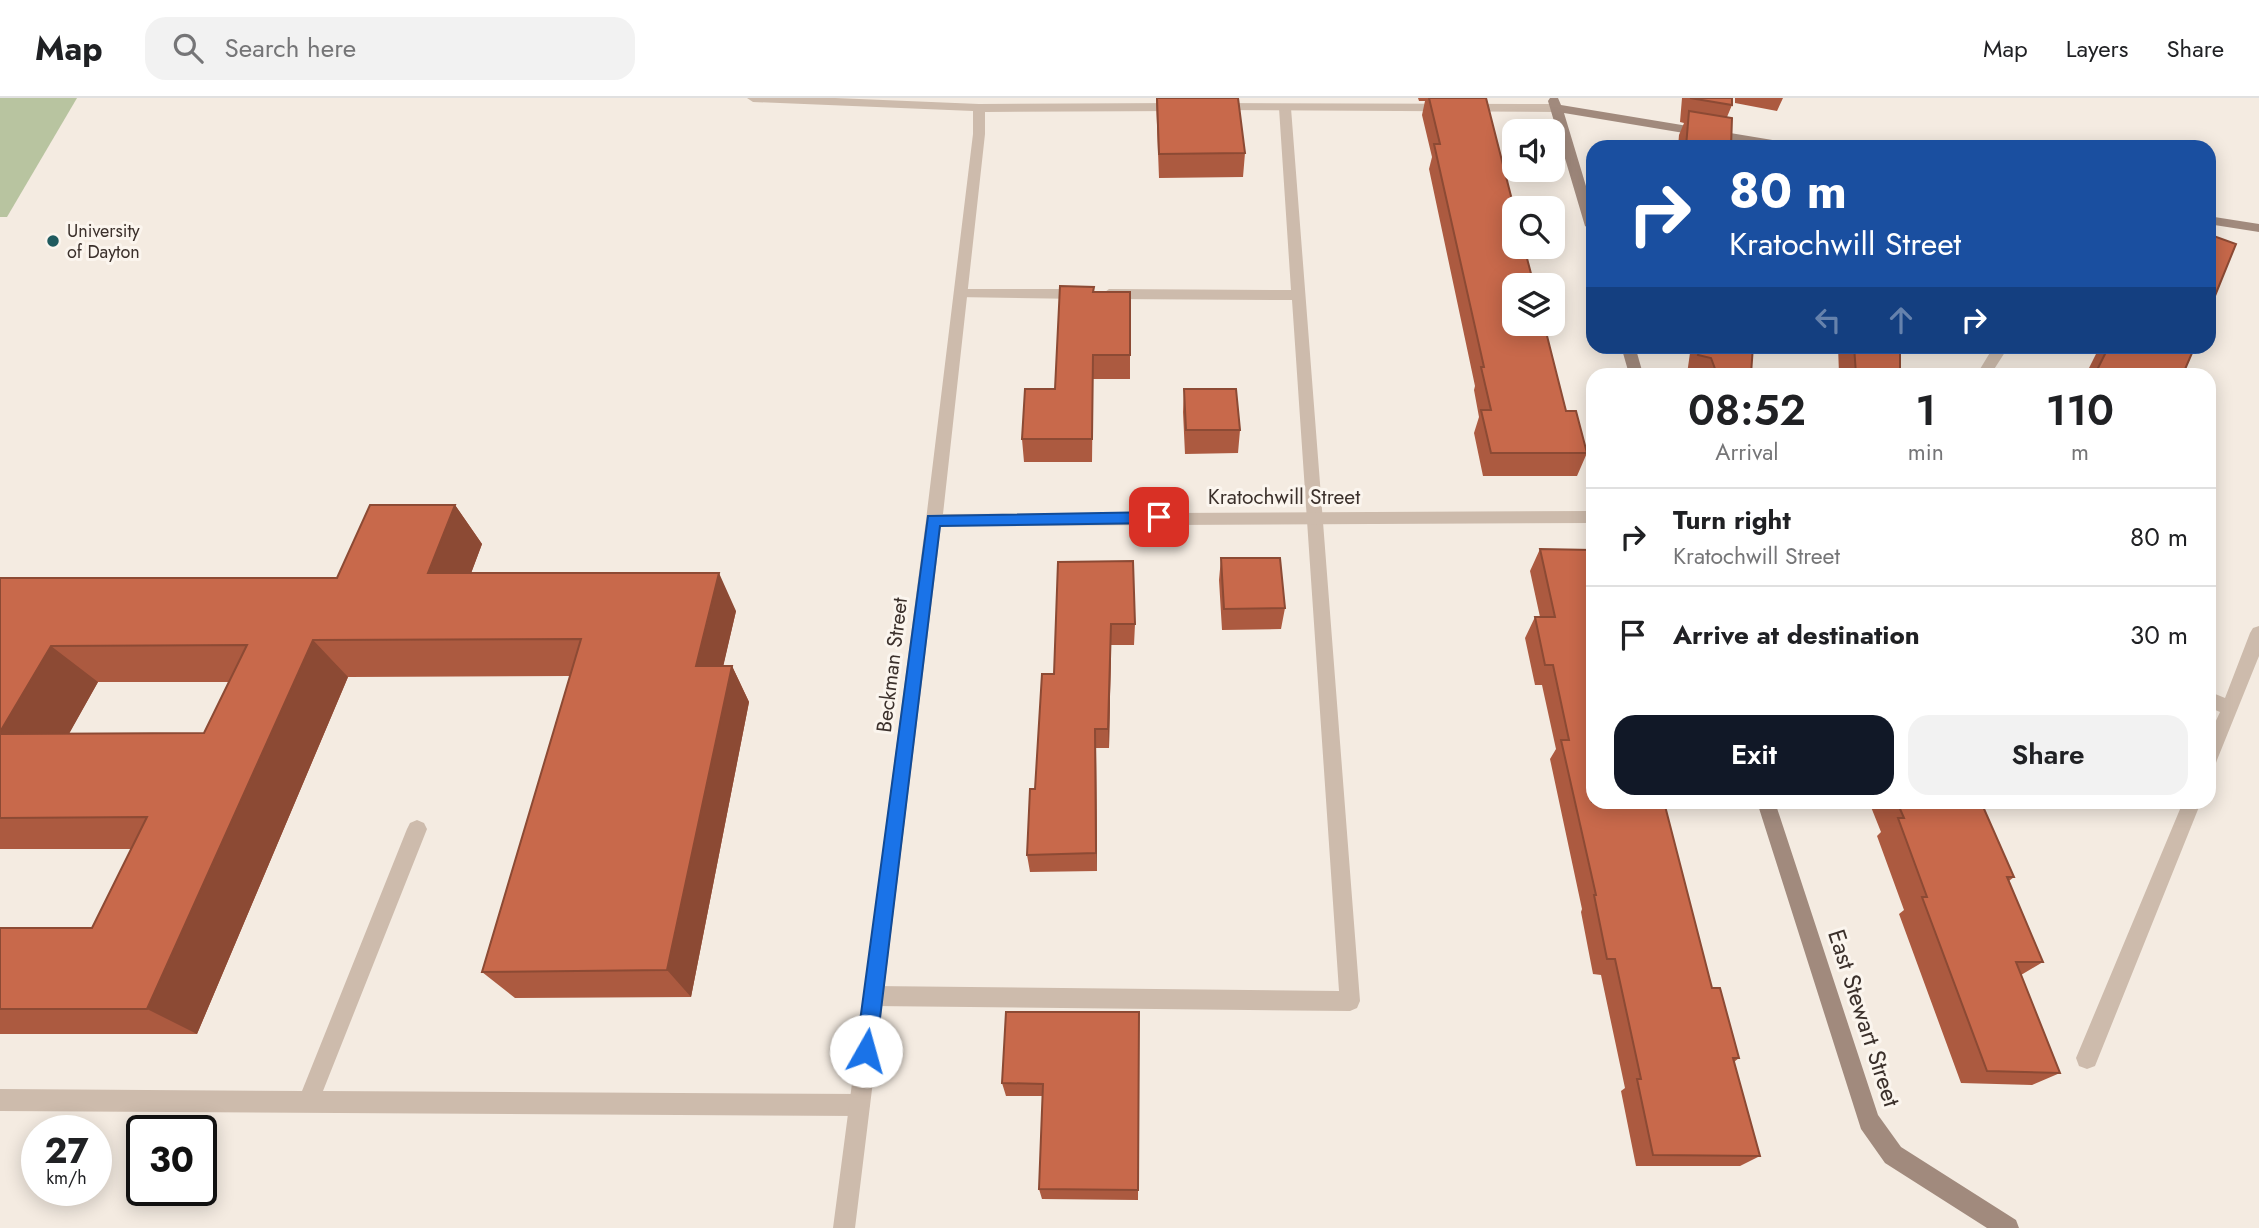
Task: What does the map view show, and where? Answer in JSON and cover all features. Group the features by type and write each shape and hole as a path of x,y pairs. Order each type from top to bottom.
{"main road":[{"path":"1586,206 1555,103 1753,140"},
{"path":"2216,221 2259,228"},
{"name":"East Stewart Street","path":"1768,809 1869,1121 1893,1155 2008,1228"}],"street":[{"path":"753,98 880,101 979,108 1094,102 1189,107"},
{"path":"1203,107 1285,108 1328,102 1555,103"},
{"name":"Beckman Street","path":"844,1228 934,520 979,134 979,108"},
{"path":"873,996 1350,1001 1285,108"},
{"path":"960,294 1298,295"},
{"name":"Kratochwill Street","path":"934,520 1586,517"},
{"path":"2216,741 2259,633"},
{"path":"2216,702 2230,709"},
{"path":"2087,1058 2189,809"},
{"path":"309,1102 417,829"},
{"path":"0,1100 859,1105"}],"green space":[{"path":"0,98 77,98 7,217 0,217"}],"building":[{"path":"1157,98 1238,98 1245,153 1159,154"},
{"path":"1429,98 1486,98 1502,161 1502,182 1507,182 1511,196 1502,196 1502,259 1527,259 1531,273 1502,273 1502,336 1547,336 1566,411 1576,411 1586,453 1491,453 1481,410 1491,410 1481,367 1484,367 1434,144 1440,144"},
{"path":"1690,98 1732,98 1732,105"},
{"path":"1689,111 1732,118 1731,140 1687,140"},
{"path":"2216,237 2236,244 2216,293"},
{"path":"1060,286 1094,287 1093,292 1130,292 1130,355 1093,355 1092,439 1022,439 1025,389 1055,389"},
{"path":"1752,354 1751,368 1715,368 1711,358 1698,355"},
{"path":"1855,354 1900,354 1900,368 1856,368"},
{"path":"2105,354 2192,354 2186,368 2098,368"},
{"path":"1184,389 1236,389 1240,430 1186,430"},
{"path":"370,505 455,505 428,573 719,573 696,666 732,666 667,970 482,972 581,639 313,640 147,1009 0,1009 0,928 92,928 147,817 0,818 0,734 204,733 247,645 51,646 0,732 0,578 337,578"},
{"path":"1540,549 1586,550 1586,809 1666,809 1712,988 1720,988 1739,1058 1733,1058 1760,1156 1653,1155 1637,1079 1641,1079 1615,959 1607,959 1596,895 1561,740 1569,740 1553,665 1545,665 1535,617 1555,617"},
{"path":"1221,558 1280,558 1285,608 1224,609"},
{"path":"1133,561 1135,624 1111,624 1108,729 1095,729 1096,853 1027,855 1030,789 1035,789 1042,674 1054,674 1058,562"},
{"path":"1900,809 1984,809 2014,877 2007,877 2043,962 2016,962 2060,1073 1987,1071 1922,897 1927,897 1898,818 1904,818"},
{"path":"1006,1012 1139,1012 1138,1190 1039,1189 1043,1084 1002,1083"}],"place":[{"name":"University of Dayton","path":"53,241"}],"route":[{"path":"866,1051 934,520 1159,517"}]}
